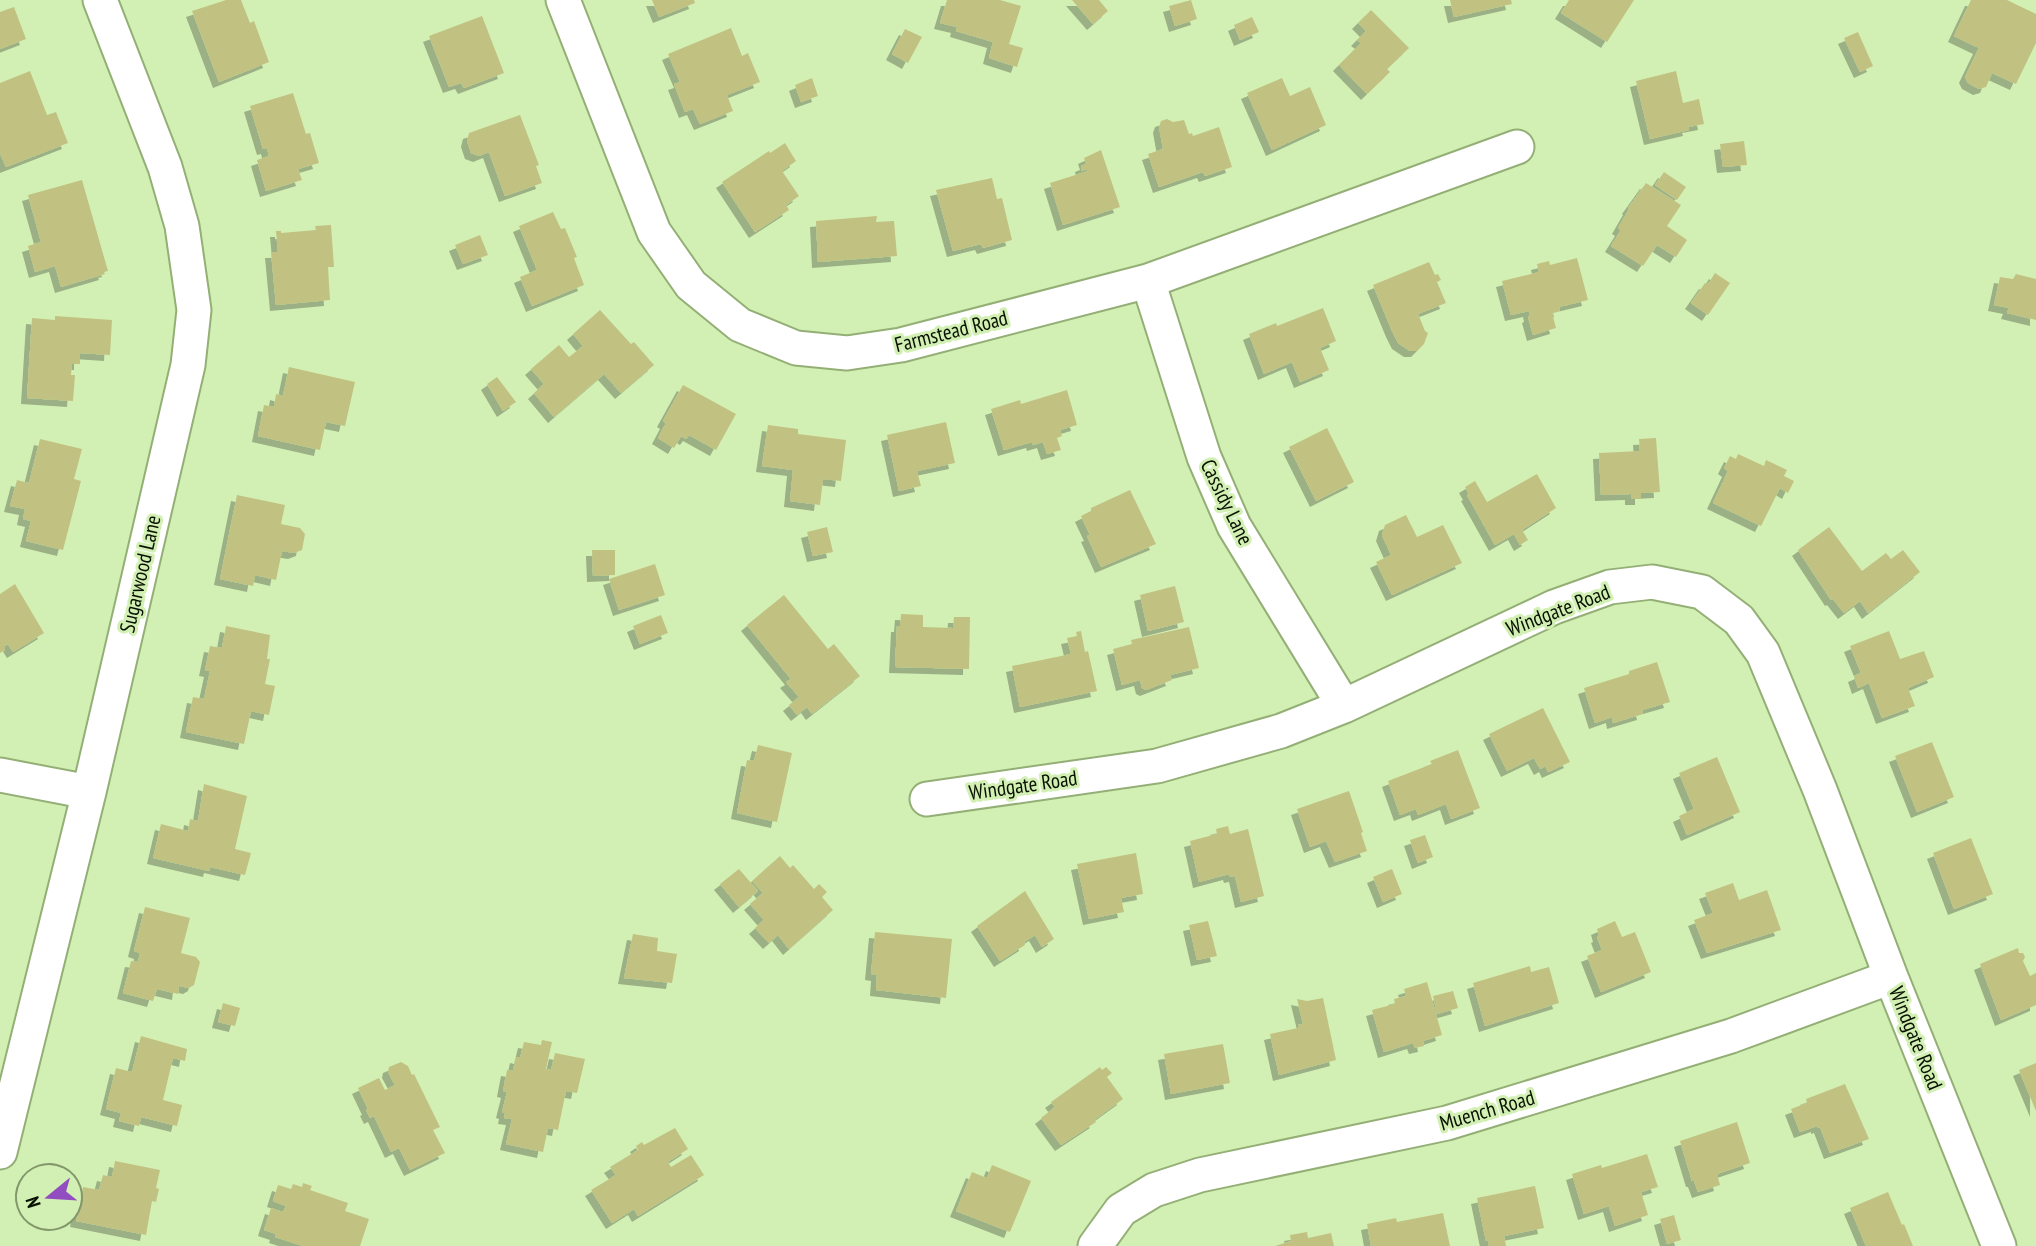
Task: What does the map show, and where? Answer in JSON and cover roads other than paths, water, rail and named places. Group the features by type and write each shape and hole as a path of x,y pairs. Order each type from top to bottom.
{"street":[{"name":"Sugarwood Lane","path":"0,1152 89,792 188,365 194,310 182,226 165,167 100,0"},
{"name":"Farmstead Road","path":"563,0 654,232 691,285 740,325 796,348 847,353 901,345 1148,281 1517,147"},
{"name":"Cassidy Lane","path":"1148,281 1204,457 1234,526 1344,706"},
{"name":"Windgate Road","path":"927,799 1157,766 1281,731 1344,706 1554,607 1610,587 1653,582 1702,592 1739,620 1763,653 1820,790 1891,977 1999,1246"},
{"path":"0,775 89,792"},
{"name":"Muench Road","path":"1095,1246 1121,1210 1154,1190 1200,1175 1447,1123 1731,1036 1891,977"}]}
